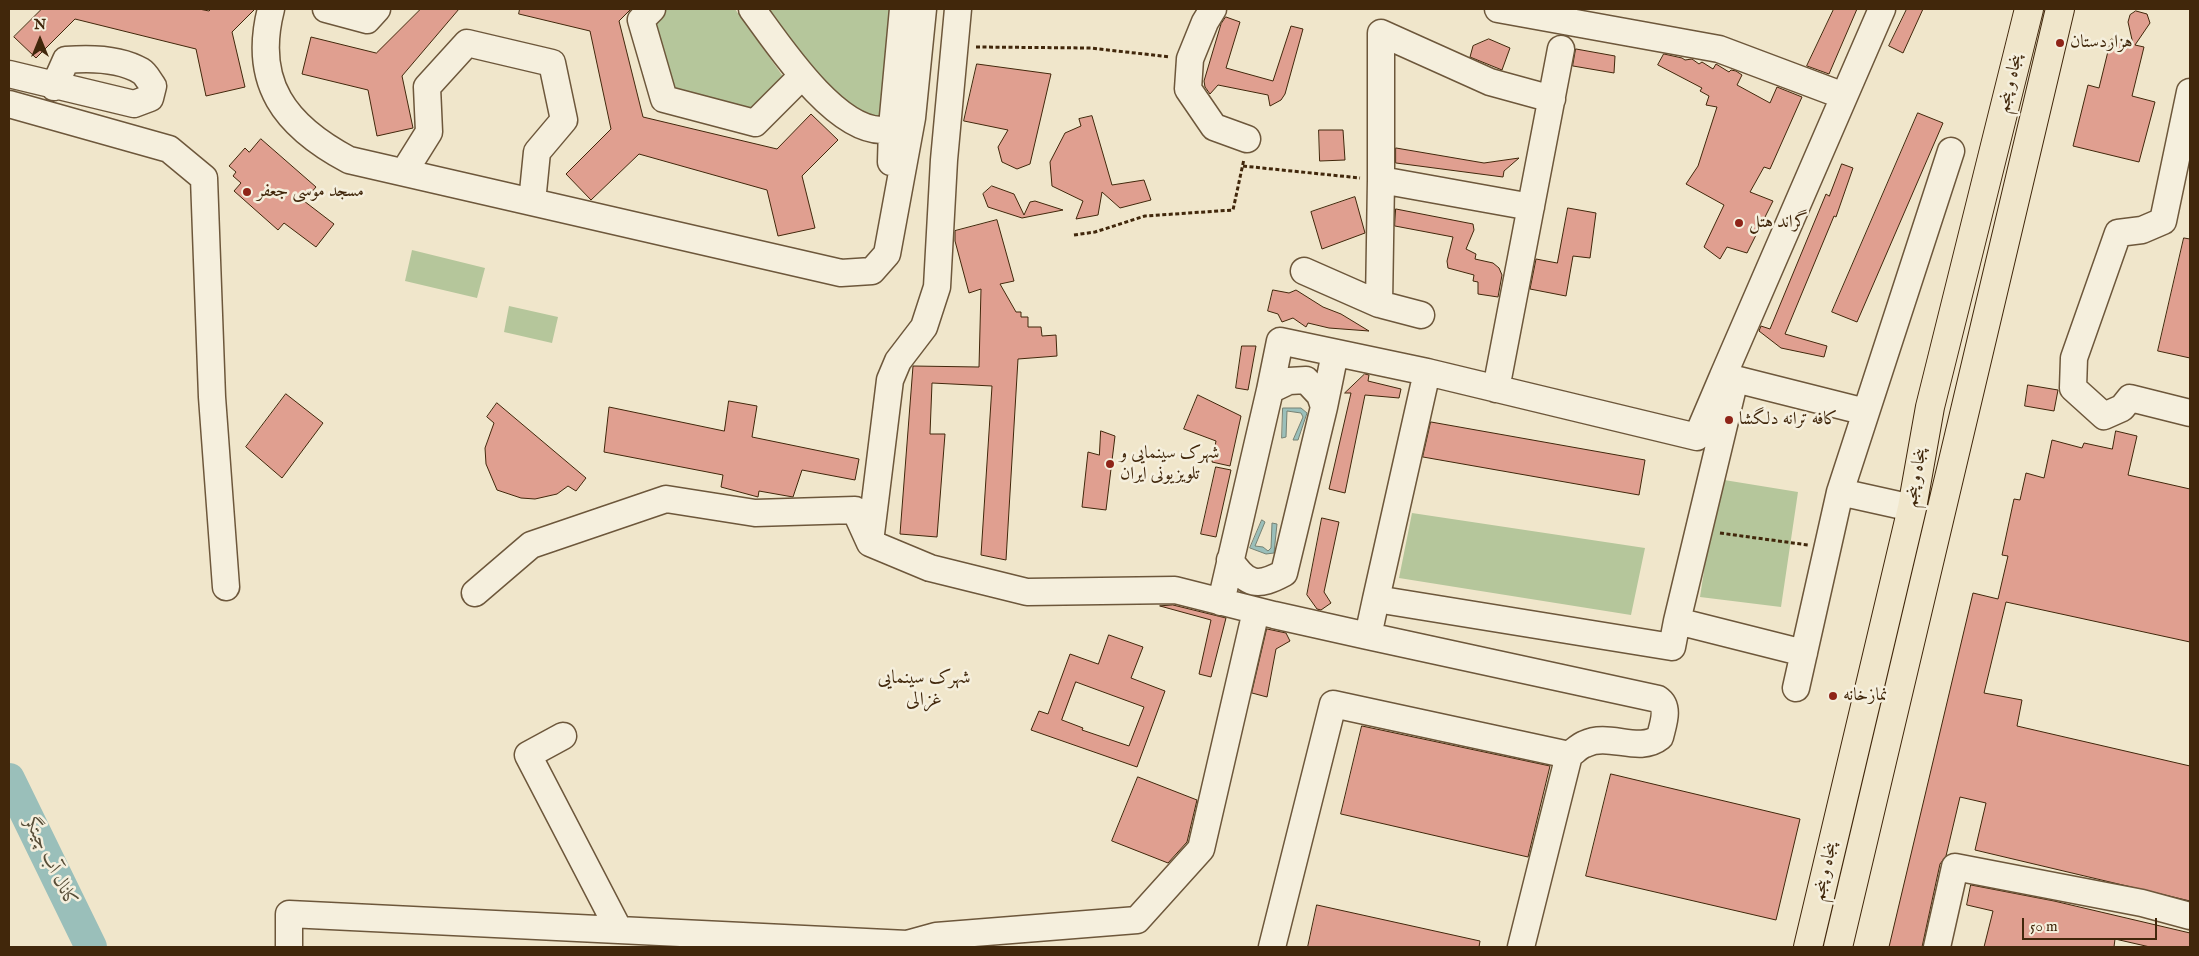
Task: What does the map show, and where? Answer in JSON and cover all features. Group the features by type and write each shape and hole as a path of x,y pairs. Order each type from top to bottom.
{"main road":[{"name":"پنجاه و پنجم","path":"1808,947 1912,508 1930,407 2029,9"},
{"name":"پنجاه و پنجم","path":"1838,947 2060,9"},
{"path":"1912,508 1939,515"}],"street":[{"path":"271,9 264,40 266,69 287,112 298,126 322,146 349,160 841,273 872,271 887,254 890,243 902,122 923,9"},
{"path":"326,9 367,20 377,9"},
{"path":"652,9 641,20 664,99 755,123 802,76"},
{"path":"752,9 802,76 843,116 861,126 884,130 902,122"},
{"path":"902,122 903,9"},
{"path":"870,543 890,380 898,361 924,326 937,287 944,160 958,9"},
{"path":"1213,9 1205,22 1190,59 1188,89 1214,127 1247,139"},
{"path":"1498,9 1719,49 1844,96"},
{"path":"1376,599 1672,647 1700,528 1709,440 1729,378 1844,96 1882,9"},
{"path":"1379,304 1380,33 1490,82 1552,98"},
{"path":"404,172 429,132 428,88 468,43 477,45 552,63 564,120 537,152 532,202"},
{"path":"1496,389 1561,49"},
{"path":"9,74 54,87"},
{"path":"2190,92 2163,221 2142,230 2118,233 2074,358 2073,388 2104,416 2122,408 2130,398 2190,413"},
{"path":"9,104 169,149 204,178 212,397 226,587"},
{"path":"1796,688 1840,492 1951,152"},
{"path":"1380,180 1531,207"},
{"path":"1304,272 1379,304 1421,316"},
{"path":"1221,602 1280,341 1427,372 1709,440"},
{"path":"289,947 289,914 907,944 1137,920 1201,849 1265,613 1284,573 1335,353"},
{"path":"1368,636 1427,372"},
{"path":"1729,378 1866,412"},
{"path":"1270,390 1289,381 1306,380 1320,395 1324,407"},
{"path":"1840,492 1912,508"},
{"path":"475,593 531,545 666,499 755,513 855,510 870,543 930,568 1027,592 1175,590 1265,613 1658,699 1663,702 1665,708 1660,737 1654,742 1646,744 1602,740 1586,743 1569,755 1521,947"},
{"path":"1230,560 1238,572 1254,583 1267,582 1284,573"},
{"path":"1678,621 1804,653"},
{"path":"1272,947 1333,704 1569,755"},
{"path":"563,736 528,755 620,930"},
{"path":"1937,947 1954,867 2142,903 2190,916"}],"path":[{"path":"954,47 1092,48 1190,59"},
{"path":"1074,235 1095,232 1145,216 1233,210 1243,166 1380,180"},
{"path":"1700,528 1827,549"}],"green space":[{"path":"667,9 735,9 787,82 749,115 673,93 656,20"},
{"path":"763,9 894,9 885,114 877,119 841,105"},
{"path":"412,250 485,268 477,298 405,281"},
{"path":"509,306 558,317 552,343 504,332"},
{"path":"1718,479 1798,492 1781,607 1700,597"},
{"path":"1412,513 1645,548 1631,615 1399,578"}],"water":[{"path":"1283,408 1301,408 1307,413 1298,440 1293,440 1303,417 1301,413 1287,411 1286,437 1282,438"},
{"path":"1262,520 1265,522 1255,546 1263,547 1268,551 1271,548 1272,523 1277,524 1274,553 1266,554 1250,548"}],"building":[{"path":"42,9 199,9 209,11 211,9 255,9 232,32 245,87 206,96 196,49 75,19 36,58 14,37"},
{"path":"421,9 459,9 402,76 413,128 377,136 368,90 302,74 311,37 376,53"},
{"path":"520,9 631,9 619,21 643,117 777,149 811,114 838,140 802,176 815,228 778,236 767,190 639,154 591,200 566,174 611,129 590,31 519,14"},
{"path":"1834,9 1857,9 1829,74 1807,66"},
{"path":"1907,9 1923,9 1903,53 1889,46"},
{"path":"2136,11 2147,14 2150,23 2135,45 2144,47 2132,96 2155,102 2139,162 2073,146 2088,85 2099,88 2111,39 2133,44 2128,22 2130,15"},
{"path":"1226,17 1240,22 1226,68 1273,81 1291,26 1303,29 1285,94 1281,100 1270,106 1268,95 1218,85 1210,94 1205,87 1204,81 1221,24"},
{"path":"1489,39 1510,48 1502,70 1470,57 1473,46"},
{"path":"1576,49 1615,56 1614,73 1573,66"},
{"path":"1664,54 1685,60 1692,59 1699,64 1702,62 1713,69 1716,64 1729,72 1731,70 1736,71 1742,75 1737,85 1770,103 1777,87 1802,97 1770,169 1764,167 1750,192 1773,201 1747,253 1727,247 1720,259 1704,247 1724,205 1686,184 1698,166 1717,107 1706,105 1709,96 1700,91 1702,88 1658,65"},
{"path":"977,64 1051,74 1030,164 1017,169 1002,162 998,147 1008,130 964,121"},
{"path":"1918,113 1943,123 1857,322 1832,312"},
{"path":"1092,116 1112,185 1144,180 1151,200 1120,208 1102,192 1098,215 1076,219 1083,201 1052,186 1050,162 1065,133 1081,126 1079,119"},
{"path":"1319,130 1343,130 1345,160 1320,161"},
{"path":"261,139 316,187 304,201 334,224 316,247 284,223 278,230 234,191 241,183 233,176 236,172 229,166 245,148 249,152"},
{"path":"1396,148 1484,163 1519,158 1504,171 1503,177 1396,163"},
{"path":"1842,164 1853,168 1836,217 1834,216 1785,334 1827,346 1824,357 1781,348 1759,331 1761,326 1770,329 1826,194 1829,196"},
{"path":"992,186 1014,194 1024,215 1030,202 1035,201 1063,210 1022,218 988,207 983,194"},
{"path":"1355,197 1365,233 1322,249 1311,212"},
{"path":"1568,208 1596,213 1590,258 1573,256 1566,296 1530,289 1536,259 1557,263"},
{"path":"1396,209 1473,224 1474,230 1466,249 1476,254 1475,259 1493,263 1499,268 1502,275 1498,297 1478,294 1478,282 1473,281 1474,275 1448,268 1447,261 1453,237 1395,226"},
{"path":"997,220 1014,281 1000,284 1016,312 1021,312 1021,317 1028,317 1028,327 1041,327 1042,336 1056,335 1057,356 1018,359 1006,560 981,555 992,386 932,383 930,434 945,434 937,537 900,534 913,366 979,367 981,289 969,293 955,241 955,231"},
{"path":"2184,238 2190,239 2190,358 2158,351"},
{"path":"1273,290 1289,293 1296,290 1323,307 1341,314 1369,331 1329,328 1308,323 1306,327 1293,318 1282,322 1278,314 1268,311"},
{"path":"1242,346 1256,346 1248,390 1236,388"},
{"path":"1365,374 1369,375 1368,381 1401,389 1399,398 1365,395 1345,493 1329,489 1351,393 1345,393"},
{"path":"2028,385 2058,390 2054,411 2025,406"},
{"path":"286,394 323,423 282,478 246,447"},
{"path":"1198,395 1241,416 1230,466 1212,462 1216,441 1184,429"},
{"path":"729,401 757,406 752,437 859,459 855,480 802,470 793,497 759,491 758,497 721,487 723,475 604,452 609,407 724,431"},
{"path":"497,403 586,478 576,491 568,486 557,494 535,499 521,498 497,490 486,464 485,448 494,423 487,417"},
{"path":"1431,422 1645,460 1639,495 1423,457"},
{"path":"1101,431 1115,436 1106,510 1082,507 1088,452 1099,455"},
{"path":"2116,431 2137,436 2128,475 2190,489 2190,642 2006,602 1984,693 2022,700 2017,726 2190,766 2190,901 1975,850 1986,803 1960,797 1946,856 1940,864 1922,947 1889,947 1973,593 1998,599 2008,556 2002,555 2014,499 2020,500 2026,473 2044,478 2052,440 2082,448 2084,443 2112,449"},
{"path":"1216,467 1231,470 1216,537 1201,534"},
{"path":"1322,518 1339,522 1324,592 1331,603 1321,610 1317,609 1307,595"},
{"path":"1173,605 1226,618 1211,677 1199,674 1211,620 1160,606"},
{"path":"1267,629 1286,633 1290,641 1276,649 1267,697 1252,693"},
{"path":"1109,635 1143,647 1131,678 1165,691 1137,767 1031,730 1039,711 1048,714 1070,654 1098,664","holes":["1076,682 1144,707 1129,746 1082,730 1083,728 1062,720"]},
{"path":"1362,726 1550,766 1528,857 1341,814"},
{"path":"1611,774 1800,819 1776,920 1586,876"},
{"path":"1138,777 1197,800 1187,842 1168,863 1112,841"},
{"path":"1971,885 2054,901 2190,933 2190,947 2150,947 2115,939 2114,947 1984,947 1993,911 1967,905"},
{"path":"1317,905 1480,941 1479,947 1308,947"}],"waterway":[{"name":"کانال آب چیتگر","path":"9,779 91,947"}],"place":[{"name":"هزاردستان","path":"2060,43"},
{"name":"مسجد موسی جعفر","path":"247,192"},
{"name":"گراند هتل","path":"1739,223"},
{"name":"کافه ترانه دلگشا","path":"1729,420"},
{"name":"شهرک سینمایی و تلویزیونی ایران","path":"1110,464"},
{"name":"نمازخانه","path":"1833,696"}],"district":[{"name":"شهرک سینمایی غزالی","path":"924,690"}]}
